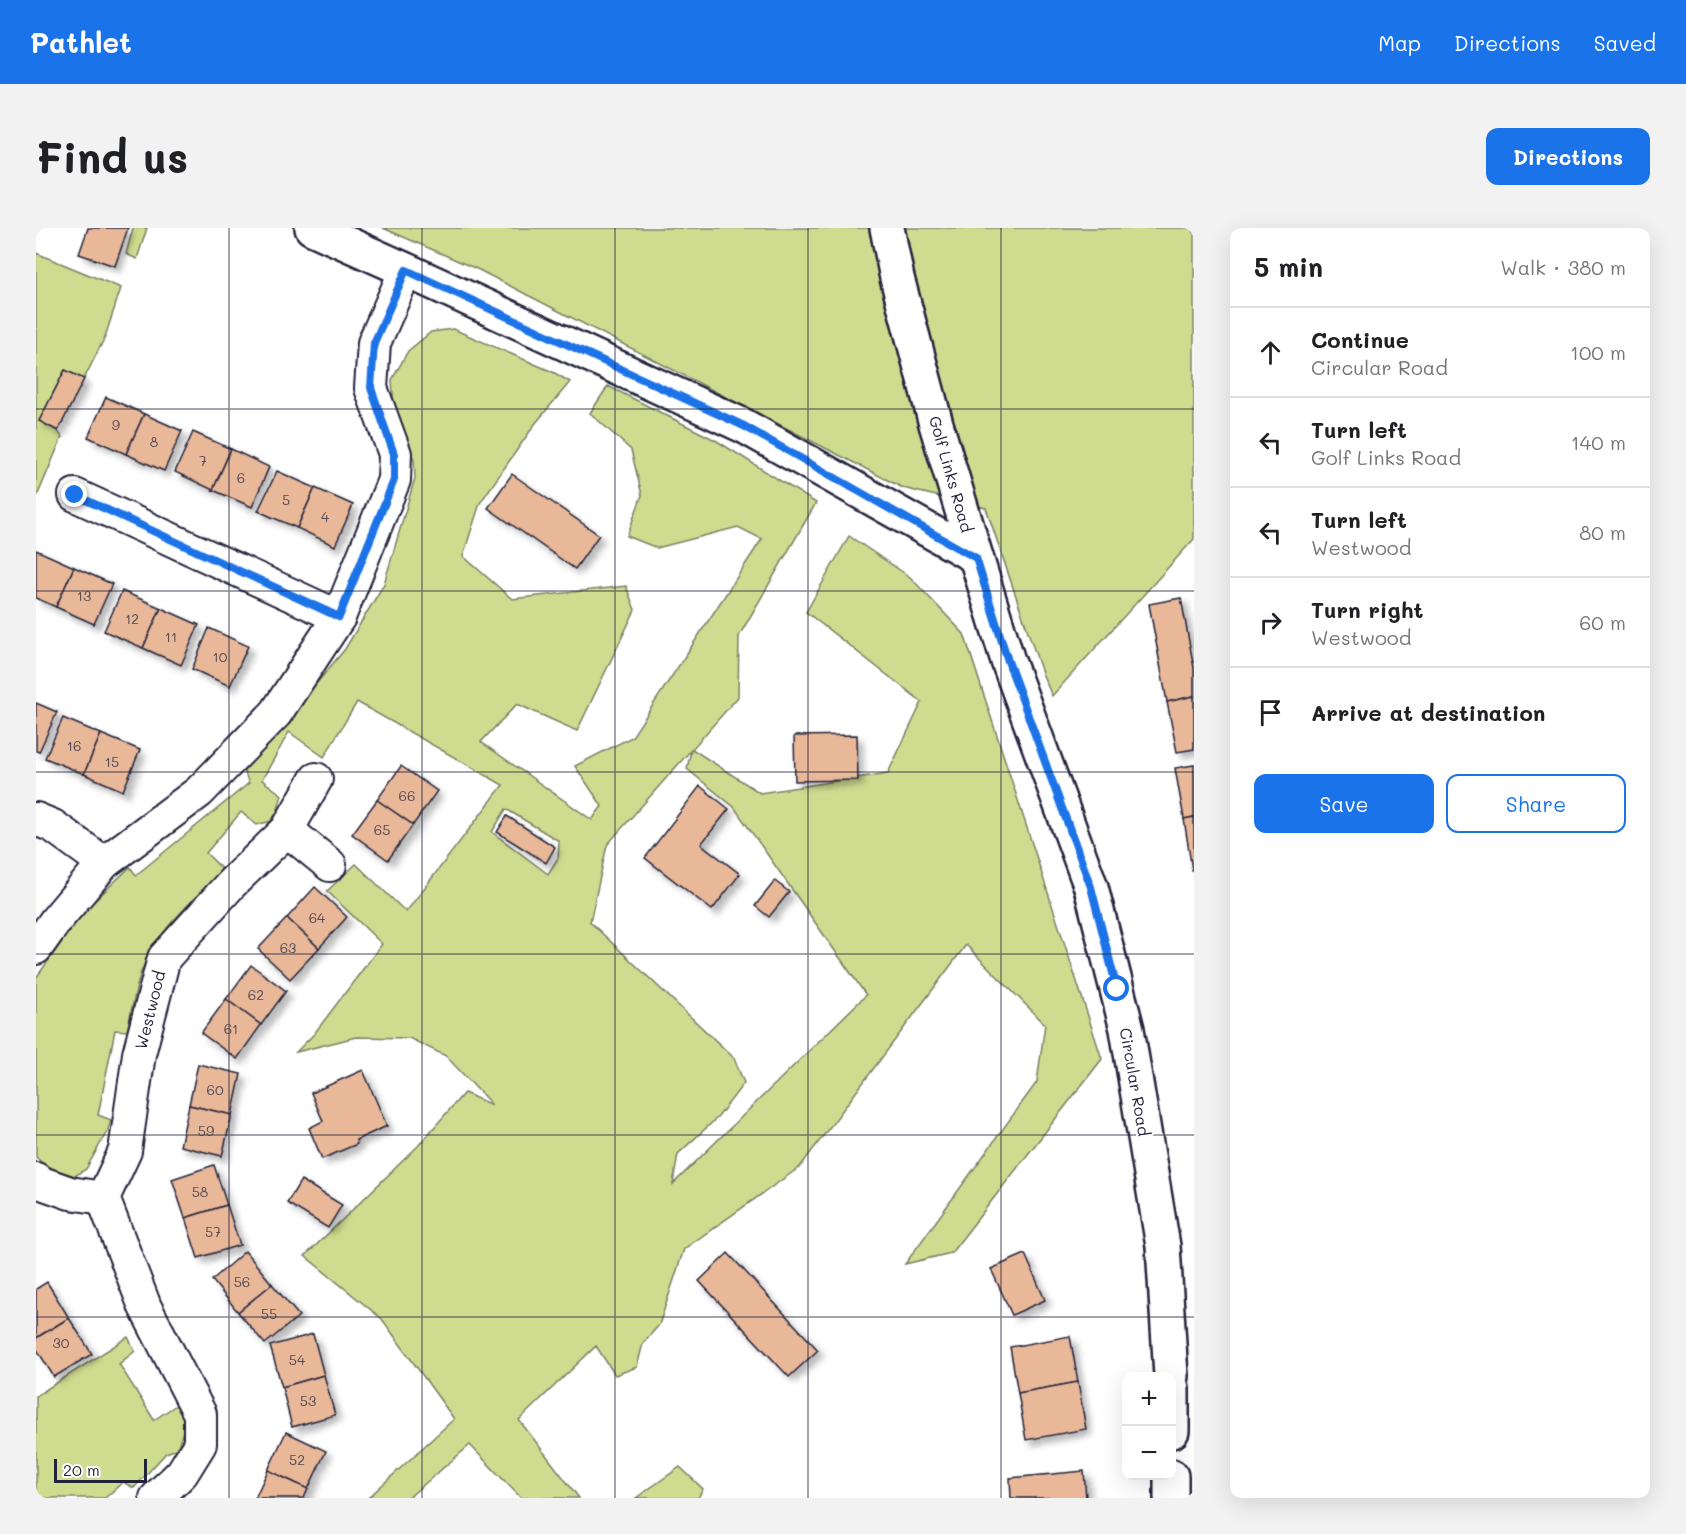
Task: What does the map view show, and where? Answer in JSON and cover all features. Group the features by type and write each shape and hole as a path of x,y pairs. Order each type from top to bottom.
{"main road":[{"name":"Golf Links Road","path":"312,228 744,426 976,558"},
{"name":"Golf Links Road","path":"887,228 897,278 936,424 976,558"},
{"name":"Circular Road","path":"976,558 1008,661 1091,887 1127,1029 1163,1246 1171,1372"},
{"path":"1170,1498 1171,1480"}],"street":[{"path":"36,948 56,920 104,863 200,792 276,713 339,617 394,480 394,454 371,388 374,343 406,270"},
{"path":"75,495 339,617"},
{"name":"Westwood","path":"103,1198 125,1151 139,1054 164,958 232,883 287,830 316,779"},
{"path":"36,819 53,826 104,863"},
{"path":"287,830 330,865"},
{"path":"36,1179 70,1193 103,1198 145,1307 200,1414 201,1444 182,1473 156,1498"}],"green space":[{"path":"133,228 147,228 137,259 126,254"},
{"path":"383,228 1194,228 1194,539 1052,696 1042,673 986,508 903,488 479,270"},
{"path":"36,253 121,288 105,337 84,379 65,370 39,421 58,431 62,437 36,499"},
{"path":"453,329 553,372 570,382 535,424 480,503 463,556 512,599 626,586 635,610 577,731 517,704 481,742 592,820 602,806 575,766 632,737 762,539 738,527 657,548 627,536 642,495 631,450 590,413 608,386 717,441 816,503 739,636 738,697 692,749 760,793 888,773 922,702 806,612 849,536 910,577 964,634 1102,1059 951,1253 905,1264 1037,1082 1045,1024 966,945 800,1167 684,1249 659,1325 643,1343 637,1367 615,1375 596,1346 519,1420 579,1498 521,1498 470,1445 408,1498 368,1498 454,1419 382,1319 305,1256 418,1146 464,1093 492,1105 446,1056 409,1038 356,1037 296,1052 314,1034 382,944 327,891 356,864 406,912 503,785 357,702 324,757 289,732 262,780 282,795 277,812 271,821 257,825 241,812 206,853 223,870 176,917 156,943 141,972 127,1031 115,1030 98,1115 111,1120 108,1130 86,1169 75,1176 45,1166 36,1157 36,978 83,912 130,867 136,875 249,783 244,771 345,649 384,584 415,478 414,460 394,406 392,380 408,351 431,332","holes":["691,750 687,769 734,807 866,995 673,1184 678,1154 718,1117 744,1083 734,1058 590,922 607,845","506,809 559,841 558,858 548,874 492,832"]},
{"path":"128,1337 135,1351 119,1364 154,1420 179,1403 182,1409 183,1432 177,1449 166,1453 134,1488 123,1482 105,1498 36,1498 36,1396"},
{"path":"680,1467 703,1489 698,1498 636,1498"}],"building":[{"path":"88,228 128,228 115,266 79,254"},
{"path":"65,370 84,379 58,431 39,421"},
{"path":"106,397 144,414 126,454 88,437"},
{"path":"144,414 182,431 164,471 126,454"},
{"path":"193,432 231,449 213,490 175,472"},
{"path":"231,449 269,467 252,507 213,490"},
{"path":"277,471 315,488 297,528 258,511"},
{"path":"512,474 599,535 575,569 488,508"},
{"path":"315,488 353,505 335,546 297,528"},
{"path":"36,550 74,567 56,607 36,598"},
{"path":"74,567 112,584 94,624 56,607"},
{"path":"122,591 161,608 143,648 104,631"},
{"path":"1181,598 1194,668 1194,696 1167,702 1149,604"},
{"path":"161,608 199,625 181,665 143,648"},
{"path":"209,628 248,646 230,686 192,669"},
{"path":"1194,696 1194,749 1177,752 1167,702"},
{"path":"36,703 57,712 39,752 36,751"},
{"path":"63,718 101,734 84,774 45,758"},
{"path":"101,734 140,750 123,791 84,774"},
{"path":"857,735 858,780 795,781 794,736"},
{"path":"1194,765 1194,817 1184,819 1175,768"},
{"path":"401,766 437,791 413,825 377,800"},
{"path":"700,786 729,809 701,844 740,874 712,910 645,858"},
{"path":"377,800 413,825 388,860 352,834"},
{"path":"507,816 555,847 546,863 497,832"},
{"path":"1194,817 1194,870 1192,870 1184,819"},
{"path":"775,881 789,892 769,917 755,906"},
{"path":"315,887 347,917 319,948 287,918"},
{"path":"287,918 319,948 290,979 258,949"},
{"path":"251,965 286,991 261,1025 226,999"},
{"path":"226,999 261,1025 237,1059 201,1033"},
{"path":"198,1064 241,1074 232,1115 189,1105"},
{"path":"363,1070 387,1126 356,1140 357,1144 322,1159 309,1128 323,1121 311,1093"},
{"path":"189,1105 232,1115 222,1156 180,1146"},
{"path":"214,1165 227,1205 185,1218 172,1179"},
{"path":"301,1180 342,1205 328,1228 287,1203"},
{"path":"227,1205 240,1245 198,1258 185,1218"},
{"path":"245,1251 272,1284 238,1312 212,1280"},
{"path":"728,1253 818,1350 789,1377 699,1281"},
{"path":"1025,1254 1045,1300 1012,1315 991,1269"},
{"path":"47,1282 69,1318 36,1338 36,1289"},
{"path":"272,1284 299,1316 265,1344 238,1312"},
{"path":"69,1318 92,1354 54,1377 36,1348 36,1338"},
{"path":"313,1334 324,1375 282,1387 270,1346"},
{"path":"1070,1336 1078,1382 1018,1393 1010,1347"},
{"path":"324,1375 335,1415 292,1427 282,1387"},
{"path":"1078,1382 1086,1429 1026,1440 1018,1393"},
{"path":"286,1432 326,1451 308,1489 268,1470"},
{"path":"268,1470 308,1489 304,1498 255,1498"},
{"path":"1084,1471 1086,1498 1011,1498 1010,1478"}],"route":[{"path":"75,495 339,617 394,480 394,454 371,388 374,343 406,270 744,426 976,558 1008,661 1091,887 1117,989"}]}
